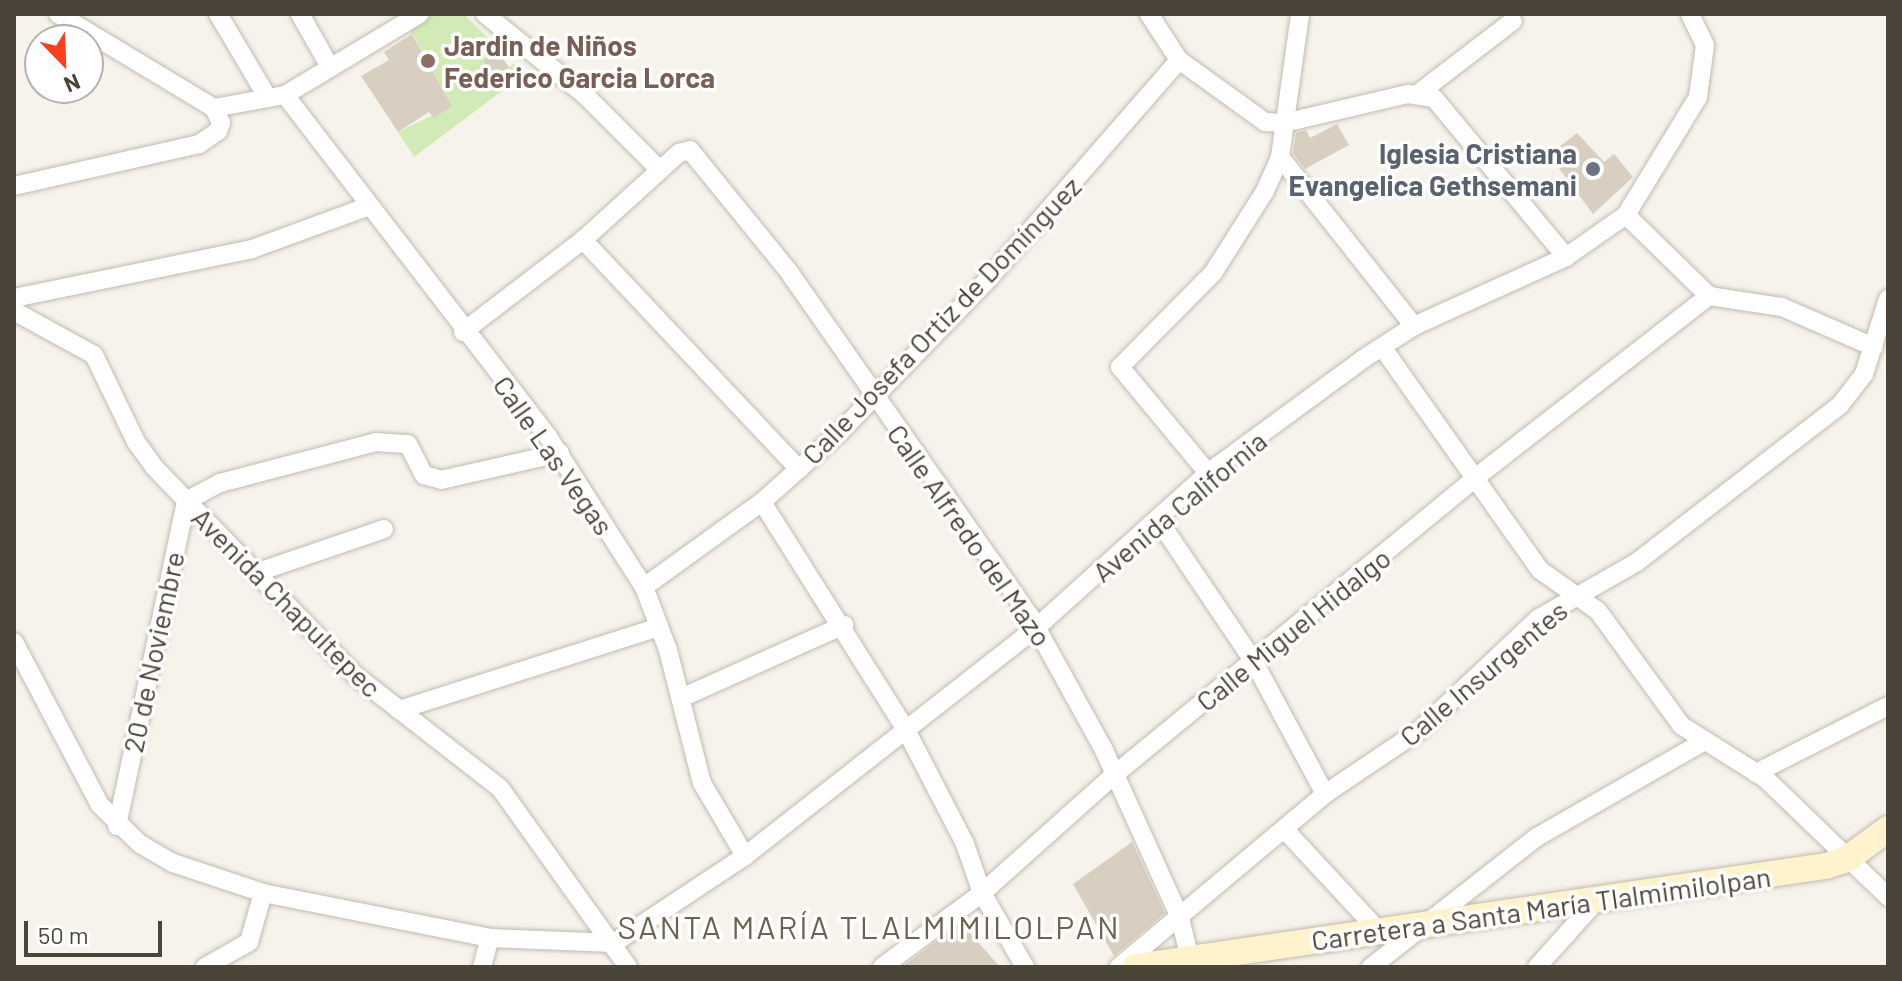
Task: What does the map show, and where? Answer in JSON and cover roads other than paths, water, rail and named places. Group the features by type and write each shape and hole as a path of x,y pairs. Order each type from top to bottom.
{"main road":[{"name":"Carretera a Santa María Tlalmimilolpan","path":"1135,967 1847,859 1888,829"}],"street":[{"path":"14,186 199,144 218,131 221,123 214,108 58,14"},
{"name":"Calle Las Vegas","path":"218,14 276,95 560,453 644,587 681,698 702,783 745,856"},
{"path":"300,14 330,67"},
{"path":"214,108 276,95 420,14"},
{"path":"463,332 583,240 660,170 585,95 485,14"},
{"path":"1149,14 1179,60 1252,116 1284,123 1419,93 1513,21"},
{"path":"1208,473 1120,367 1213,273 1265,191 1280,157 1300,14"},
{"name":"Avenida California","path":"614,943 745,856 1037,627 1159,521 1208,473 1382,347 1414,326 1566,257 1626,215 1698,97 1705,45 1690,14"},
{"name":"Calle Josefa Ortiz de Domínguez","path":"644,587 762,502 799,469 1000,265 1179,60"},
{"path":"1419,93 1447,107 1566,257"},
{"name":"Calle Alfredo del Mazo","path":"660,170 687,149 758,230 1037,627 1114,775 1180,918 1190,959"},
{"path":"1280,157 1414,326"},
{"path":"14,298 252,249 367,207"},
{"path":"1626,215 1709,296 1782,307 1874,347"},
{"path":"583,240 799,469"},
{"name":"Calle Miguel Hidalgo","path":"882,967 982,893 1114,775 1475,478 1709,296"},
{"name":"Calle Insurgentes","path":"1119,967 1325,794 1420,730 1539,618 1637,562 1829,414 1859,382 1874,347 1888,299"},
{"name":"Avenida Chapultepec","path":"14,311 94,355 136,442 186,501 356,676 500,788 544,856 614,943 628,967"},
{"path":"1382,347 1540,570 1598,611 1668,710 1703,742 1756,773 1888,897"},
{"path":"186,501 220,483 376,442 408,444 424,475 441,480 560,453"},
{"name":"20 de Noviembre","path":"117,826 186,501"},
{"path":"762,502 844,625 906,730 965,844 982,893 1025,967"},
{"path":"1159,521 1254,662 1325,794"},
{"path":"258,572 384,529"},
{"path":"681,698 844,625"},
{"path":"399,710 659,627"},
{"path":"14,642 84,777 117,826 173,863 263,893 490,938 614,943"},
{"path":"1756,773 1888,706"},
{"path":"1371,967 1419,926 1561,822 1703,742"},
{"path":"1285,830 1379,931"},
{"path":"205,967 249,942 263,893"},
{"path":"1537,967 1598,899"},
{"path":"482,967 490,938"}],"place":[{"name":"Jardin de Niños Federico Garcia Lorca","path":"428,61"},
{"name":"Iglesia Cristiana Evangelica Gethsemani","path":"1593,169"}],"district":[{"name":"SANTA MARÍA TLALMIMILOLPAN","path":"869,926"}]}
